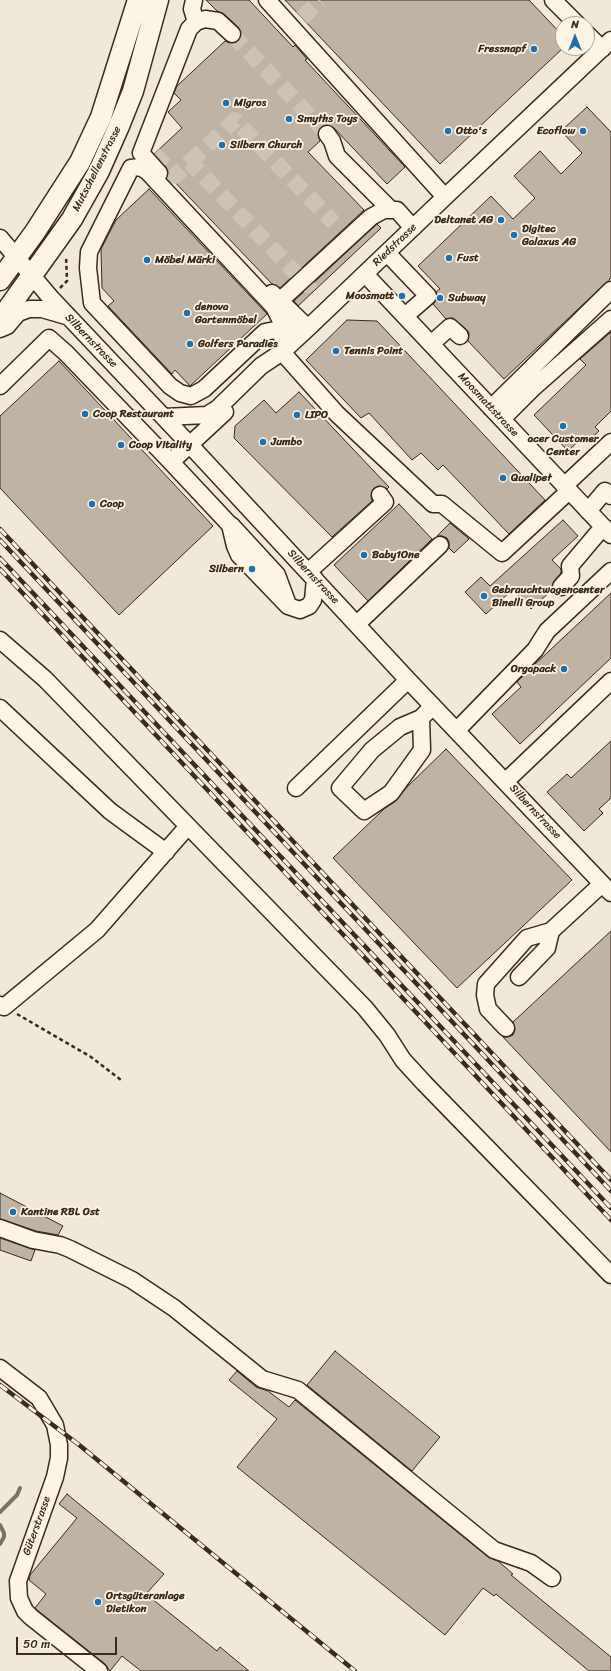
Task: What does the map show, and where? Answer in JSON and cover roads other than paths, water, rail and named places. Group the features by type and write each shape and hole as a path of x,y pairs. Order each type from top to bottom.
{"main road":[{"name":"Mutschellenstrasse","path":"0,280 16,259 80,162 101,117 138,0"},
{"name":"Mutschellenstrasse","path":"0,320 72,218 99,171 120,126 133,91 158,0"}],"street":[{"path":"194,0 192,9 196,22"},
{"path":"553,0 569,16"},
{"path":"271,1 297,23 445,197"},
{"path":"232,34 218,21 205,19 196,22 188,29 183,40 149,149 141,153 277,298 295,340"},
{"path":"595,39 606,45"},
{"name":"Riedstrasse","path":"164,418 207,415 218,408 262,366 295,340 606,45"},
{"path":"327,134 332,141 337,156 383,214"},
{"path":"295,340 275,330 265,332 204,389 191,396 180,393 170,386 92,303 88,268 89,252 94,239 131,168 140,167 147,171 274,307 280,319 295,340 337,414 433,504 442,504 502,553 611,442"},
{"path":"277,298 284,297 370,217 397,210 413,228"},
{"name":"Silbernstrasse","path":"0,238 9,247 16,259 68,317 312,575 408,680 607,888"},
{"path":"387,253 428,296 405,316"},
{"name":"Moosmattstrasse","path":"365,274 608,532"},
{"path":"496,414 611,290"},
{"path":"0,329 6,326 18,313 29,309 42,309 68,317"},
{"path":"496,414 532,390 611,319"},
{"path":"431,344 450,327 460,336"},
{"path":"0,386 49,338 66,353 172,462 230,525 235,546 239,555 288,606 300,610 307,608 313,600 312,575 385,502 380,495"},
{"path":"172,462 267,372 295,340"},
{"path":"588,511 605,491 611,496"},
{"path":"561,588 571,576 570,566 608,532"},
{"path":"357,624 440,545"},
{"path":"457,730 535,650 547,631 611,571"},
{"path":"0,640 44,679 365,1008 387,1035 403,1060 425,1084 611,1275"},
{"path":"296,788 408,680"},
{"path":"506,781 611,681"},
{"path":"421,718 422,750 391,793 364,812 340,788 372,750 400,728 421,718 433,706"},
{"path":"0,708 110,812 166,852"},
{"path":"2,1006 97,930 188,826"},
{"path":"506,1028 488,1009 485,995 486,984 527,938 551,931 607,888"},
{"path":"519,977 547,948 551,931"},
{"path":"0,1228 32,1240 70,1248 132,1280 174,1308 262,1379 298,1390 494,1550 531,1563 552,1578"},
{"name":"Güterstrasse","path":"0,1368 28,1388 41,1401 55,1426 59,1444 59,1458 55,1478 18,1581 18,1598 25,1610 32,1617 99,1671"}],"waterway":[{"path":"0,1512 17,1495 20,1488"},
{"path":"0,1525 4,1533 4,1537 0,1544"}],"tunnel":[{"path":"302,18 320,0"},
{"path":"232,34 327,134"},
{"path":"190,162 235,120 334,223"},
{"path":"154,154 175,176 190,162 307,285 312,280"}],"railway":[{"path":"0,529 611,1180"},
{"path":"0,540 611,1191"},
{"path":"0,558 611,1208"},
{"path":"0,569 611,1220"},
{"path":"0,1385 78,1444 355,1671"}],"place":[{"name":"Fressnapf","path":"534,49"},
{"name":"Migros","path":"226,103"},
{"name":"Smyths Toys","path":"289,119"},
{"name":"Otto's","path":"448,131"},
{"name":"Ecoflow","path":"583,131"},
{"name":"Silbern Church","path":"222,145"},
{"name":"Deltanet AG","path":"501,220"},
{"name":"Digitec Galaxus AG","path":"514,235"},
{"name":"Fust","path":"449,258"},
{"name":"Möbel Märki","path":"147,260"},
{"name":"Moosmatt","path":"402,296"},
{"name":"Subway","path":"440,298"},
{"name":"denova Gartenmöbel","path":"187,313"},
{"name":"Golfers Paradies","path":"190,344"},
{"name":"Tennis Point","path":"336,351"},
{"name":"Coop Restaurant","path":"85,414"},
{"name":"LIPO","path":"297,415"},
{"name":"acer Customer Center","path":"563,426"},
{"name":"Jumbo","path":"263,442"},
{"name":"Coop Vitality","path":"121,445"},
{"name":"Qualipet","path":"503,478"},
{"name":"Coop","path":"92,504"},
{"name":"Baby1One","path":"364,555"},
{"name":"Silbern","path":"252,569"},
{"name":"Gebrauchtwagencenter Binelli Group","path":"484,596"},
{"name":"Orgapack","path":"564,669"},
{"name":"Kantine RBL Ost","path":"13,1212"},
{"name":"Ortsgüteranlage Dietikon","path":"98,1602"}]}
